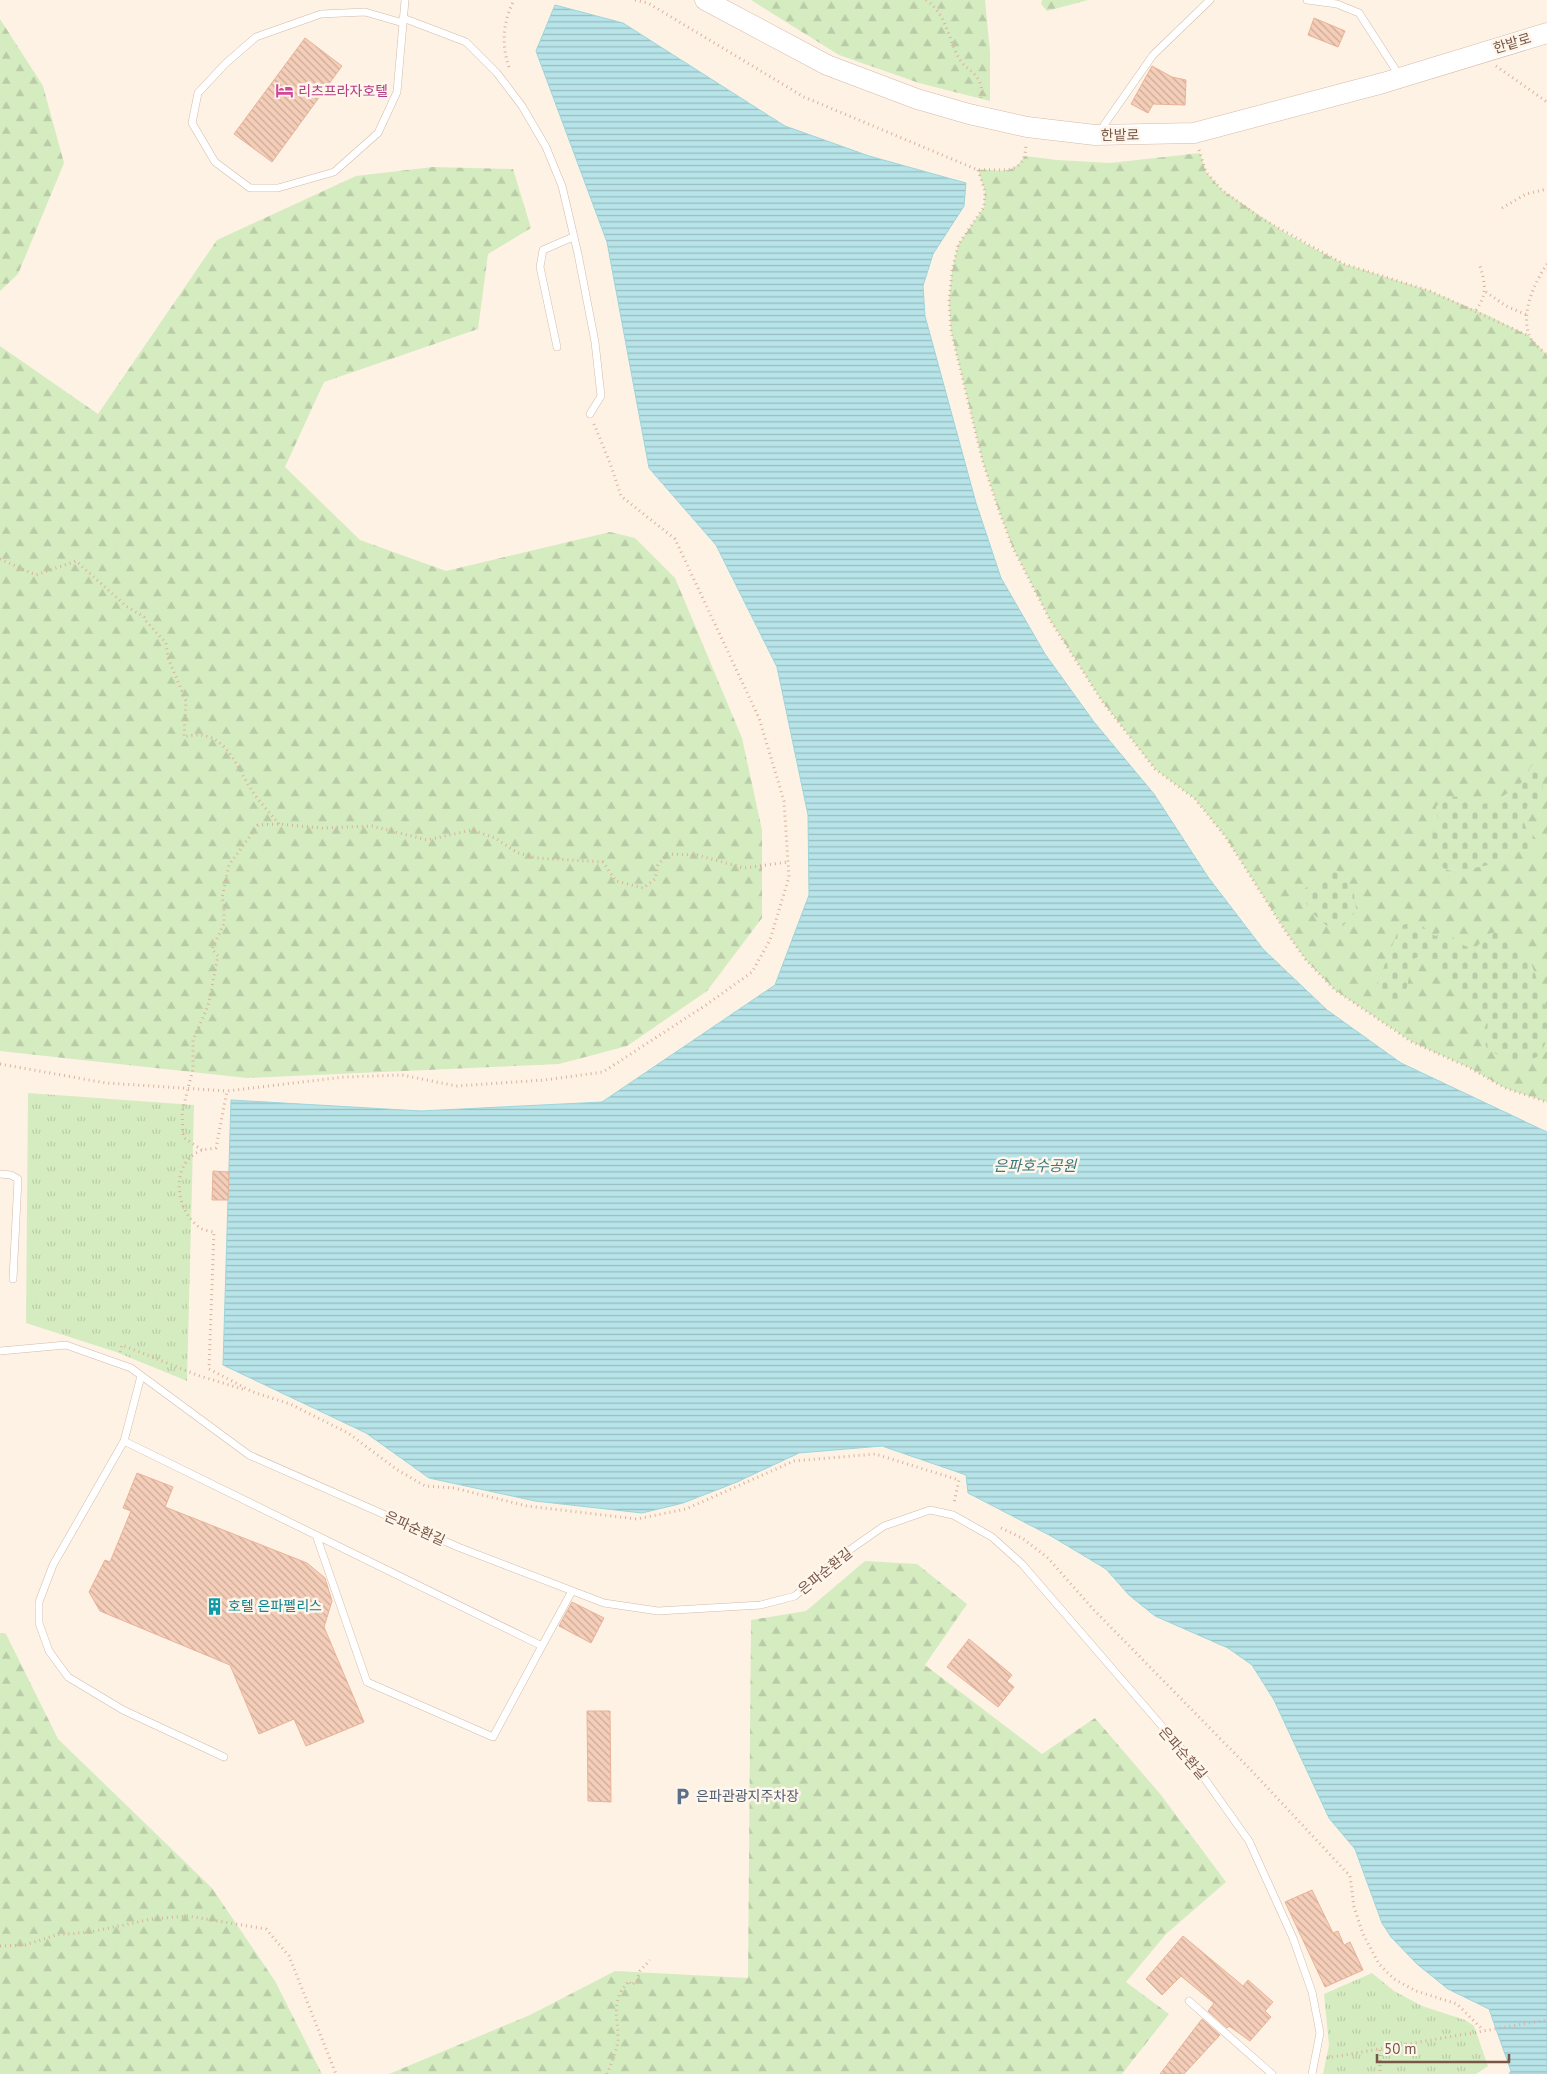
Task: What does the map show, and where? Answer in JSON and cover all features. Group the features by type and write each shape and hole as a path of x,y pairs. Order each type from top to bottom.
{"street":[{"name":"한밭로","path":"705,0 827,65 917,99 978,116 1027,126 1104,135 1194,133 1401,77 1547,33"}],"lane":[{"path":"405,0 403,20 397,92 378,133 334,172 278,188 250,188 215,162 192,123 198,93 225,64 256,37 321,14 365,12 403,20 466,42 507,86 522,106 546,147 562,186 578,254 595,342 601,389 601,396 590,414"},
{"path":"1104,135 1104,125 1153,54 1210,0"},
{"path":"1307,0 1337,4 1359,12 1401,77"},
{"path":"557,347 540,267 543,250 573,237"},
{"path":"0,1174 11,1174 18,1179 13,1279"},
{"name":"은파순환길","path":"0,1351 66,1345 131,1368 249,1456 458,1547 604,1603 658,1611 761,1604 795,1596 838,1558 884,1526 930,1510 953,1515 992,1537 1022,1564 1192,1761 1248,1840 1292,1938 1312,1992 1320,2033 1312,2074"},
{"path":"141,1376 124,1441 53,1565 39,1602 39,1622 49,1651 68,1677 123,1710 224,1757"},
{"path":"124,1441 542,1646"},
{"path":"316,1536 367,1682 493,1737 572,1591"},
{"path":"1190,2001 1272,2074"}],"path":[{"path":"510,71 505,53 505,19 514,0"},
{"path":"636,0 648,3 804,97 978,170 1007,171 1016,168 1025,156 1027,126"},
{"path":"926,0 938,10 959,58 964,65 970,68 981,84 982,94 978,116"},
{"path":"1481,52 1504,73 1547,102"},
{"path":"1194,133 1206,172 1222,190 1262,219 1344,264 1430,291 1476,310 1529,336 1547,355"},
{"path":"978,170 985,191 984,207 958,245 952,271 950,294 951,331 980,450 998,508 1013,548 1050,620 1102,701 1155,769 1194,799 1225,836 1284,930 1306,960 1335,990 1412,1042 1468,1067 1505,1088 1547,1102"},
{"path":"1502,208 1526,194 1547,189"},
{"path":"1476,310 1482,302 1485,292 1484,277 1479,263"},
{"path":"1529,336 1527,309 1538,279 1547,264"},
{"path":"1485,292 1506,306 1527,315"},
{"path":"0,1064 106,1083 227,1091 344,1077 402,1076 456,1086 545,1080 603,1072 706,1006 752,972 770,940 789,877 784,800 759,718 675,539 621,496 590,414"},
{"path":"0,559 36,575 76,561 126,606 144,616 144,619 166,643 168,658 186,701 184,737 196,734 210,736 216,741 235,759 252,791 279,824"},
{"path":"202,1150 183,1137 182,1112 193,1069 193,1040 208,1006 213,984 218,956 212,949 224,924 222,898 229,865 258,825 279,824 322,828 372,826 427,840 472,830 495,838 518,854 537,858 603,862 616,882 643,888 656,879 658,865 667,854 697,855 744,868 788,862"},
{"path":"227,1091 216,1148 202,1150 188,1159 181,1173 178,1187 180,1201 188,1216 199,1228 214,1232 209,1369 253,1392"},
{"path":"118,1364 122,1345 197,1375 290,1404 348,1433 396,1469 425,1486 454,1488 527,1506 637,1519 686,1509 794,1461 875,1454 959,1480 954,1505"},
{"path":"998,1526 1022,1538 1048,1558 1094,1610 1251,1770 1350,1876 1354,1907 1363,1934 1379,1964 1394,1979 1416,1991 1457,2004 1483,2030"},
{"path":"0,1946 25,1945 56,1935 90,1932 152,1919 188,1916 266,1929 289,1956 336,2074"},
{"path":"608,2074 618,2041 615,2006 626,1984 630,1981 631,1985 637,1981 640,1970 650,1960"},
{"path":"1314,2060 1547,2020"},
{"path":"1380,2050 1380,2074"}],"green space":[{"path":"751,0 985,0 990,52 990,101 919,83 839,55"},
{"path":"1042,0 1088,0 1047,11 1041,4"},
{"path":"0,19 43,86 64,163 18,274 0,291"},
{"path":"1200,153 1206,172 1222,190 1287,234 1344,264 1430,291 1487,315 1529,336 1547,355 1547,1102 1505,1088 1468,1067 1412,1042 1335,990 1306,960 1225,836 1195,799 1155,769 1102,701 1050,620 1013,548 998,508 982,459 951,331 949,301 952,271 958,245 984,207 985,191 978,170 1010,170 1025,156 1110,163"},
{"path":"433,167 513,169 531,228 488,254 478,329 324,382 285,467 360,540 446,571 610,532 635,538 675,578 742,738 762,830 762,918 707,991 627,1046 559,1064 247,1078 0,1051 0,346 98,414 217,240 356,176"},
{"path":"1533,764 1538,766 1543,789 1537,802 1528,805 1523,820 1526,828 1541,844 1540,849 1527,852 1501,851 1499,854 1500,861 1459,874 1443,868 1430,839 1438,821 1436,807 1449,797 1461,798 1480,804 1491,802 1518,786 1525,779"},
{"path":"1333,868 1339,871 1347,880 1355,898 1356,911 1342,927 1334,930 1318,918 1309,908 1303,890"},
{"path":"1413,922 1421,925 1436,936 1440,932 1449,933 1460,944 1475,948 1487,935 1497,932 1504,934 1518,945 1525,953 1534,970 1539,1000 1547,1007 1547,1040 1539,1056 1524,1061 1511,1060 1486,1047 1484,1030 1490,1013 1487,1009 1480,1010 1471,1006 1463,990 1450,984 1439,962 1430,956 1413,959 1406,992 1402,999 1397,1002 1390,1001 1379,994 1378,982 1398,931 1403,925"},
{"path":"28,1093 194,1105 187,1381 116,1352 26,1323"},
{"path":"865,1561 917,1564 967,1604 925,1665 1042,1754 1095,1718 1161,1795 1226,1882 1166,1934 1126,1982 1169,2014 1122,2074 389,2074 530,2015 615,1971 748,1978 751,1620 806,1611"},
{"path":"0,1633 6,1634 58,1739 212,1888 275,1981 322,2074 0,2074"},
{"path":"1372,1973 1394,1991 1422,2006 1465,2020 1474,2026 1488,2066 1476,2074 1323,2074 1329,2045 1324,1994"}],"water":[{"name":"은파호수공원","path":"555,5 623,23 785,126 869,156 966,183 964,206 933,254 923,286 925,316 976,503 1001,578 1045,654 1094,722 1154,794 1208,877 1263,949 1327,1010 1401,1063 1547,1132 1547,2074 1509,2074 1511,2071 1489,2009 1448,1989 1417,1964 1391,1937 1382,1923 1355,1849 1329,1818 1274,1700 1252,1665 1228,1648 1155,1616 1129,1595 1106,1569 1051,1536 968,1493 966,1475 882,1446 799,1453 737,1482 683,1503 642,1513 535,1501 429,1478 366,1433 223,1365 231,1100 421,1111 602,1102 775,985 809,895 808,815 777,667 716,545 649,468 607,242 536,51"}],"building":[{"path":"1314,18 1345,31 1338,47 1308,35"},
{"path":"305,38 342,66 272,162 234,134"},
{"path":"1152,66 1172,77 1186,80 1185,105 1153,104 1148,113 1131,104"},
{"path":"213,1171 229,1172 228,1200 212,1200"},
{"name":"호텔 은파펠리스","path":"137,1473 173,1487 165,1507 307,1563 325,1578 332,1601 324,1627 364,1722 306,1746 294,1719 259,1734 230,1665 100,1611 89,1592 105,1560 110,1562 131,1511 123,1508"},
{"path":"572,1602 604,1618 591,1643 559,1626"},
{"path":"969,1639 1012,1675 1007,1681 1014,1687 998,1707 947,1667"},
{"path":"587,1711 610,1711 611,1802 588,1801"},
{"path":"1312,1890 1333,1933 1338,1931 1344,1945 1350,1942 1363,1970 1325,1987 1285,1902"},
{"path":"1183,1936 1243,1986 1248,1980 1273,2002 1265,2011 1271,2017 1250,2041 1229,2026 1227,2028 1208,2011 1214,2003 1181,1976 1162,1995 1146,1979"},
{"path":"1202,2019 1220,2035 1184,2074 1160,2074"}],"place":[{"name":"리츠프라자호텔","path":"284,91"},
{"name":"호텔 은파펠리스","path":"214,1606"},
{"name":"은파관광지주차장","path":"682,1796"}]}
